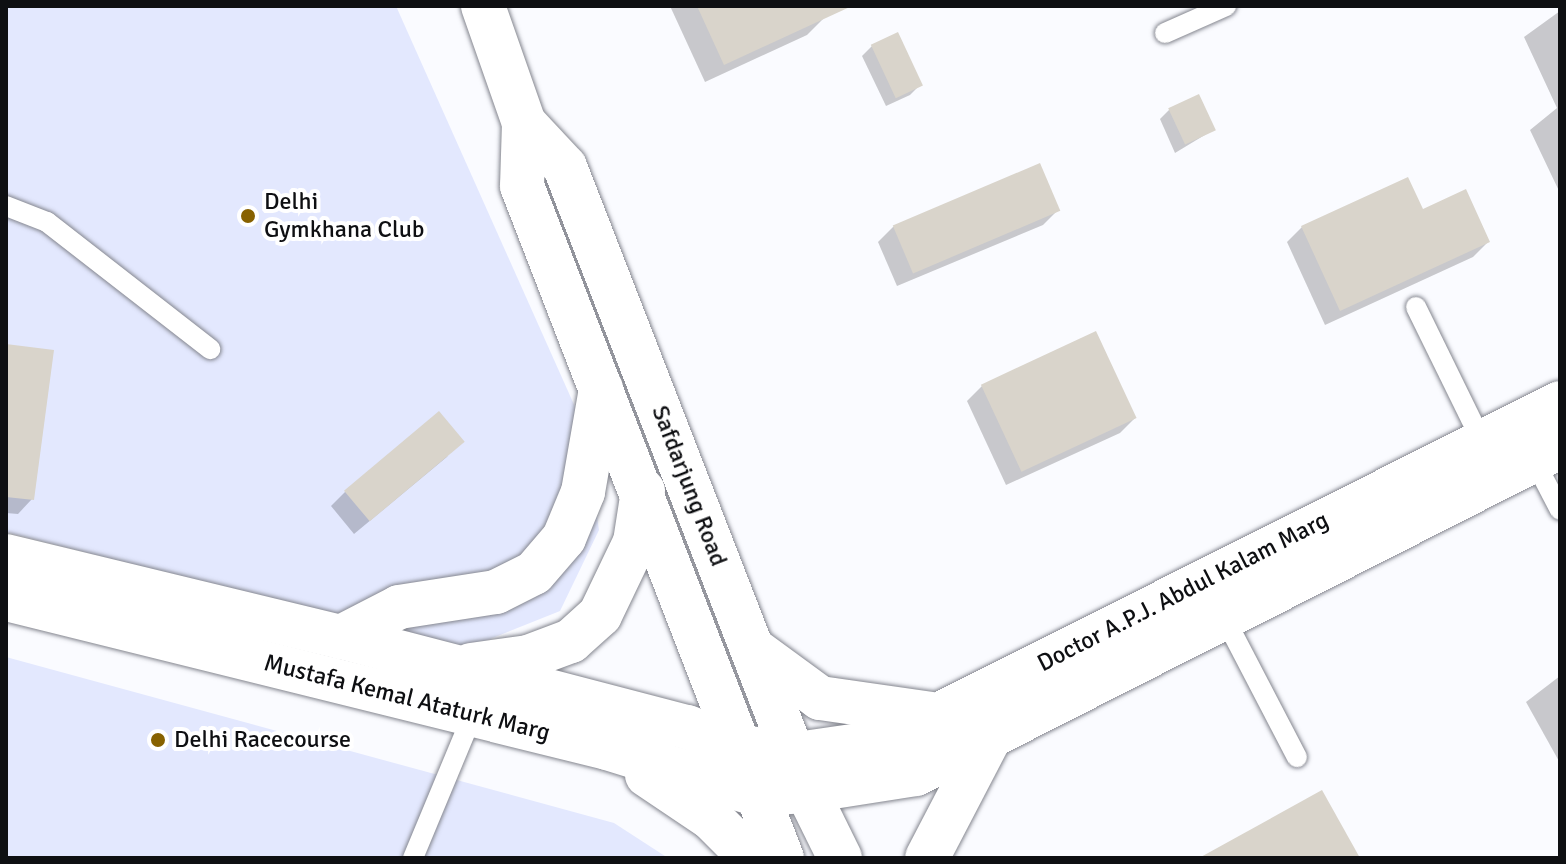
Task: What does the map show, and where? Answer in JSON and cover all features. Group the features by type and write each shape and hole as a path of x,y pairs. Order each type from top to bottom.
{"main road":[{"name":"Safdarjung Road","path":"483,6 524,123 522,186 643,491 782,858"},
{"name":"Safdarjung Road","path":"524,123 565,167 802,773 840,858"},
{"path":"341,637 399,607 496,592 534,573 564,538 583,492 601,389"},
{"name":"Doctor A.P.J. Abdul Kalam Marg","path":"802,773 916,774 990,737 1052,682 1482,442 1560,403"},
{"name":"Doctor A.P.J. Abdul Kalam Marg","path":"802,773 887,741 939,715 1052,682 1224,617 1547,453"},
{"path":"449,668 528,657 571,641 600,615 635,542 643,491"},
{"name":"Mustafa Kemal Ataturk Marg","path":"6,556 341,637 449,668 687,727 802,773"},
{"name":"Mustafa Kemal Ataturk Marg","path":"6,599 607,748 756,794 802,773"},
{"path":"753,649 820,698 939,715"},
{"path":"927,858 990,737"},
{"path":"607,748 711,818 751,858"}],"lane":[{"path":"1165,33 1226,6"},
{"path":"6,206 47,222 210,349"},
{"path":"1416,307 1482,442"},
{"path":"1547,453 1560,510"},
{"path":"1224,617 1297,757"},
{"path":"413,858 473,714"}],"shaded area":[{"name":"Delhi Gymkhana Club","path":"6,6 396,6 584,427 599,530 560,611 465,649 6,532"},
{"name":"Delhi Racecourse","path":"6,657 614,823 668,858 6,858"}],"building":[{"path":"697,6 852,6 724,65"},
{"path":"898,32 923,85 896,98 871,45"},
{"path":"1199,94 1216,130 1185,145 1168,108"},
{"path":"1040,163 1060,211 913,273 893,226"},
{"path":"1408,177 1423,209 1466,189 1490,242 1340,311 1301,226"},
{"path":"1096,331 1137,418 1021,472 981,385"},
{"path":"6,344 54,350 34,500 6,497"},
{"path":"439,411 465,442 370,521 344,491"},
{"path":"1322,790 1360,858 1199,858"}],"place":[{"name":"Delhi Gymkhana Club","path":"248,216"},
{"name":"Delhi Racecourse","path":"158,740"}]}
